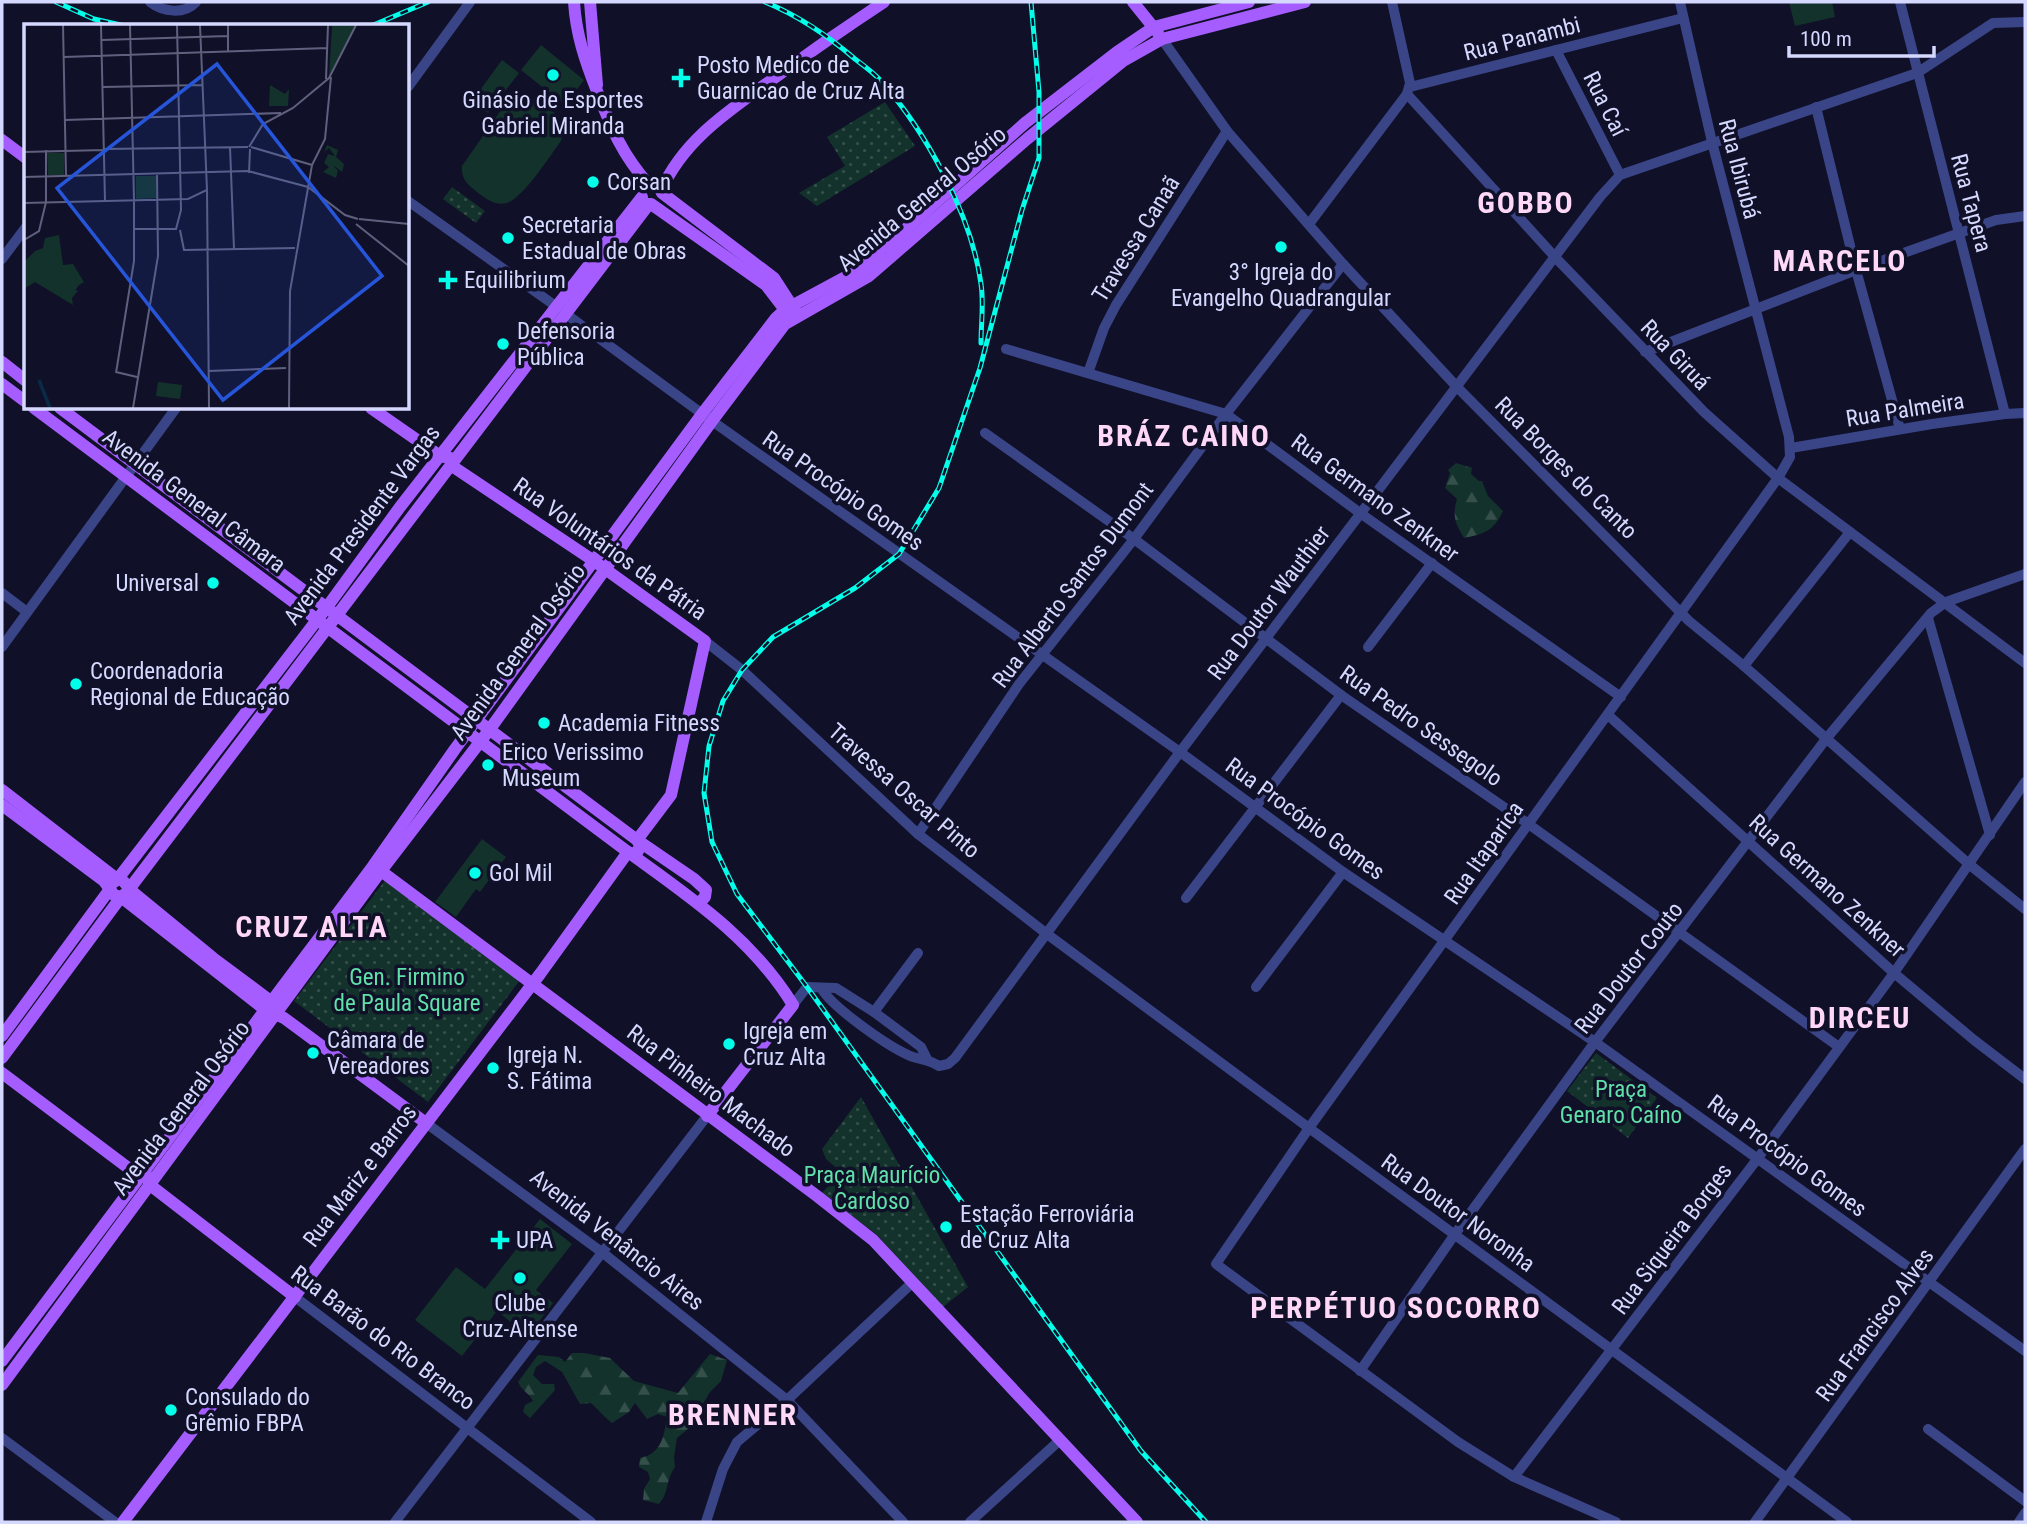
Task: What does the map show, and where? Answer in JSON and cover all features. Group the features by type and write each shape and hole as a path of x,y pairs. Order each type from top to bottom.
{"main road":[{"path":"574,2 580,50 612,132 651,194 774,285 792,312"},
{"path":"590,2 597,92"},
{"name":"Avenida Presidente Vargas","path":"2,1036 328,628 333,611 440,456 561,311 690,146 716,120 830,37 884,2"},
{"name":"Rua Borges do Canto","path":"1133,2 1162,39"},
{"name":"Avenida General Osório","path":"2,1361 139,1176 275,1010 490,729 600,565 776,318 792,312 897,244 962,187 1027,139 1154,27 1249,2"},
{"name":"Avenida General Osório","path":"962,187 1025,123 1120,56 1162,39 1306,2"},
{"path":"2,140 24,156"},
{"name":"Avenida Presidente Vargas","path":"2,1058 119,888 317,619 333,611 452,466 561,311"},
{"path":"2,362 24,379"},
{"path":"2,384 24,400"},
{"name":"Avenida General Câmara","path":"37,410 699,903 733,931 782,988 793,1005"},
{"name":"Avenida General Câmara","path":"63,410 637,840 704,887 705,897 699,903"},
{"name":"Rua Voluntários da Pátria","path":"374,410 440,456 442,466 452,466 600,565 705,641"},
{"name":"Avenida General Osório","path":"2,1385 275,1010 468,732 600,565"},
{"name":"Rua Mariz e Barros","path":"123,1522 533,984 628,852 624,847 626,841 631,838 637,840 671,795 705,641"},
{"name":"Avenida Venâncio Aires","path":"2,790 210,962 426,1123"},
{"name":"Avenida Venâncio Aires","path":"2,805 104,881 119,888"},
{"name":"Rua Pinheiro Machado","path":"381,871 866,1234 1137,1522"},
{"path":"707,1116 793,1005"},
{"name":"Rua Barão do Rio Branco","path":"2,1073 139,1176 138,1182 141,1186 150,1185 295,1297"}],"street":[{"path":"150,2 158,8 174,11 193,6 196,2"},
{"path":"410,85 470,2"},
{"path":"1309,224 1409,91 1392,2"},
{"name":"Rua Ibirubá","path":"1680,2 1712,142 1791,448 1786,467"},
{"name":"Rua Tapera","path":"1900,2 2005,414"},
{"name":"Rua Panambi","path":"1409,91 1683,18"},
{"path":"1620,176 1917,72 1993,23 2025,22"},
{"name":"Rua Borges do Canto","path":"1162,39 1227,131 1343,264 1457,387 1680,612 1970,865 2025,909"},
{"name":"Rua Caí","path":"1556,50 1620,176"},
{"name":"Rua Giruá","path":"1409,91 1555,257 1703,412 1778,478 2025,663"},
{"path":"1816,107 1856,270 1900,429"},
{"name":"Travessa Canaã","path":"1088,373 1104,328 1116,305 1227,131"},
{"name":"Rua Doutor Wauthier","path":"927,1059 939,1066 948,1064 955,1058 1360,513 1600,197 1620,176"},
{"name":"Rua Procópio Gomes","path":"410,202 707,417 1180,752 1343,872 1595,1042 2025,1351"},
{"path":"1645,352 1856,270 1996,220 2025,216"},
{"path":"2,260 24,229"},
{"name":"Rua Alberto Santos Dumont","path":"918,834 1019,684 1135,539 1226,414 1343,264"},
{"name":"Rua Germano Zenkner","path":"1006,349 1226,414 1360,513 1620,697"},
{"path":"2,647 175,410"},
{"name":"Rua Palmeira","path":"1791,448 1900,429 2025,413"},
{"name":"Rua Pedro Sessegolo","path":"985,433 1135,539 1341,695 1527,823 1839,1047"},
{"name":"Rua Itaparica","path":"1360,1371 1216,1264 1309,1128 1446,940 1527,823 1786,467"},
{"path":"1744,666 1850,532"},
{"path":"1368,647 1432,563"},
{"path":"1946,602 2025,574"},
{"path":"2,593 27,612"},
{"name":"Rua Doutor Couto","path":"1360,1371 1455,1234 1595,1042 1826,739 1928,618 1946,602"},
{"path":"1928,618 1990,835"},
{"name":"Rua Voluntários da Pátria","path":"705,641 742,670"},
{"name":"Travessa Oscar Pinto","path":"742,670 918,834 1047,934"},
{"path":"1186,898 1341,695"},
{"name":"Rua Germano Zenkner","path":"1608,715 1894,973 1973,1040 2025,1079"},
{"name":"Rua Siqueira Borges","path":"1514,1477 1758,1158 1894,973 2025,782"},
{"path":"1256,987 1343,872"},
{"name":"Rua Doutor Noronha","path":"1047,934 1847,1522"},
{"path":"874,1012 918,953"},
{"path":"793,1005 807,987 836,988 874,1012 920,1047 927,1059"},
{"path":"821,988 829,1000 878,1037 914,1057 927,1059"},
{"path":"395,1522 707,1116"},
{"name":"Avenida Venâncio Aires","path":"426,1123 603,1253 787,1400 903,1522"},
{"name":"Rua Francisco Alves","path":"1755,1522 2025,1149"},
{"path":"706,1522 723,1469 737,1442 787,1400 914,1282"},
{"name":"Rua Barão do Rio Branco","path":"295,1297 591,1522"},
{"path":"1360,1371 1458,1442 1514,1477 1616,1522"},
{"path":"1928,1429 2025,1501"},
{"path":"2,1438 115,1522"},
{"path":"970,1522 1060,1440"},
{"path":"2019,1522 2025,1513"}],"green space":[{"path":"1789,2 1832,2 1835,17 1795,26"},
{"name":"Ginásio de Esportes Gabriel Miranda","path":"541,45 584,80 565,105 521,70"},
{"path":"502,60 519,73 488,113 472,101"},
{"path":"521,96 537,100 552,110 560,124 561,141 521,193 507,203 495,203 468,184 462,166 506,103"},
{"path":"885,102 915,146 817,206 799,193 845,166 827,137"},
{"path":"452,187 485,211 476,223 443,199"},
{"path":"1456,463 1472,468 1471,474 1482,481 1488,496 1503,511 1488,530 1464,538 1455,519 1457,499 1445,488 1450,473 1448,470"},
{"name":"Gol Mil","path":"482,839 506,857 480,892 476,889 456,917 435,902"},
{"name":"Gen. Firmino de Paula Square","path":"386,879 520,980 428,1102 294,1001"},
{"name":"Praça Genaro Caíno","path":"1596,1053 1657,1098 1628,1138 1567,1091"},
{"path":"1610,1090 1642,1113 1628,1133 1596,1109"},
{"name":"Praça Maurício Cardoso","path":"861,1097 968,1287 943,1307 876,1234 822,1193 841,1172 826,1159 822,1149"},
{"name":"Clube Cruz-Altense","path":"540,1219 572,1244 536,1290 553,1303 528,1336 497,1311 462,1356 415,1320 456,1267 485,1289"},
{"path":"572,1353 610,1358 634,1381 678,1393 710,1354 727,1360 721,1381 710,1392 689,1428 677,1438 675,1467 659,1504 643,1500 644,1489 650,1479 648,1472 639,1467 640,1458 653,1452 661,1443 667,1417 658,1414 647,1419 635,1403 629,1412 612,1423 591,1403 580,1404 562,1372 545,1361 536,1367 533,1375 542,1384 554,1384 555,1390 530,1418 523,1412 525,1405 533,1401 518,1382 538,1355 559,1357 565,1362"}],"railway":[{"path":"56,2 94,19 116,24"},
{"path":"376,24 428,2"},
{"path":"765,2 812,27 868,69 897,101 930,149 957,203 976,258 982,291 981,343"},
{"path":"1031,2 1039,92 1039,158 1022,210 980,368 939,488 899,554 855,588 773,637 742,670 723,701 709,746 704,793 712,842 737,894 1141,1451 1206,1522"}],"place":[{"name":"Ginásio de Esportes Gabriel Miranda","path":"553,75"},
{"name":"Posto Medico de Guarnicao de Cruz Alta","path":"681,78"},
{"name":"Corsan","path":"593,182"},
{"name":"Secretaria Estadual de Obras","path":"508,238"},
{"name":"3° Igreja do Evangelho Quadrangular","path":"1281,247"},
{"name":"Equilibrium","path":"448,280"},
{"name":"Defensoria Pública","path":"503,344"},
{"name":"Universal","path":"213,583"},
{"name":"Coordenadoria Regional de Educação","path":"76,684"},
{"name":"Academia Fitness","path":"544,723"},
{"name":"Erico Verissimo Museum","path":"488,765"},
{"name":"Gol Mil","path":"475,873"},
{"name":"Igreja em Cruz Alta","path":"729,1044"},
{"name":"Câmara de Vereadores","path":"313,1053"},
{"name":"Igreja N. S. Fátima","path":"493,1068"},
{"name":"Estação Ferroviária de Cruz Alta","path":"946,1227"},
{"name":"UPA","path":"500,1240"},
{"name":"Clube Cruz-Altense","path":"520,1278"},
{"name":"Consulado do Grêmio FBPA","path":"171,1410"}],"district":[{"name":"GOBBO","path":"1526,202"},
{"name":"MARCELO","path":"1840,260"},
{"name":"BRÁZ CAINO","path":"1184,435"},
{"name":"CRUZ ALTA","path":"312,926"},
{"name":"DIRCEU","path":"1860,1017"},
{"name":"PERPÉTUO SOCORRO","path":"1396,1307"},
{"name":"BRENNER","path":"733,1414"}]}
